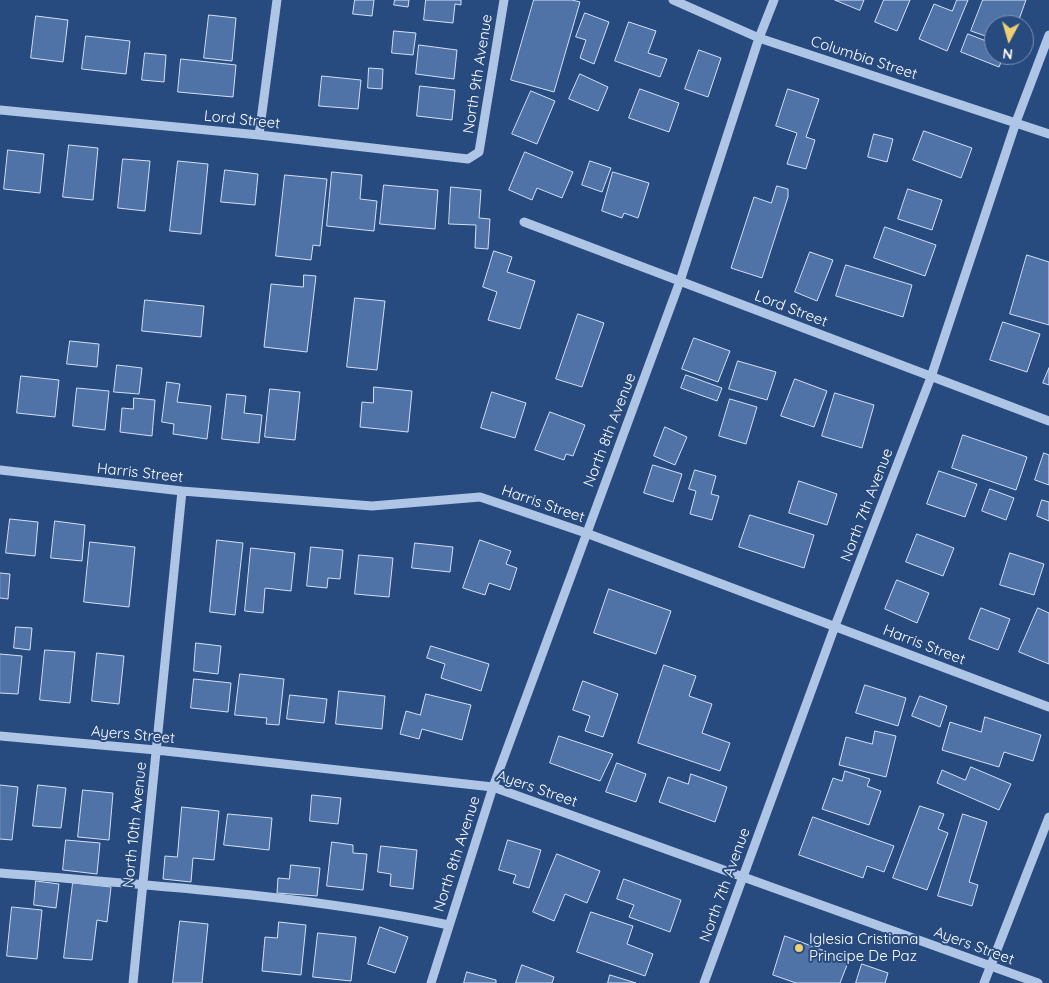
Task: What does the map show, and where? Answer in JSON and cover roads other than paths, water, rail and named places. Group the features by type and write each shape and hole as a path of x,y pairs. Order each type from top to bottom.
{"street":[{"path":"259,135 276,0"},
{"name":"North 9th Avenue","path":"479,152 504,0"},
{"name":"Columbia Street","path":"673,0 758,38 1049,134"},
{"name":"North 8th Avenue","path":"431,983 493,787 680,282 758,38 774,0"},
{"name":"North 7th Avenue","path":"704,983 835,626 931,378 1016,122 1049,35"},
{"name":"Lord Street","path":"0,110 259,135 468,159 479,152"},
{"name":"Lord Street","path":"524,222 931,378 1049,421"},
{"name":"Harris Street","path":"0,470 182,491 372,506 480,497 586,533 1049,707"},
{"name":"North 10th Avenue","path":"133,983 182,491"},
{"name":"Ayers Street","path":"0,736 156,750 493,787 1038,983"},
{"path":"984,983 1049,817"},
{"path":"0,873 142,884 374,910 449,925"}],"place":[{"name":"Iglesia Cristiana Principe De Paz","path":"799,948"}]}
